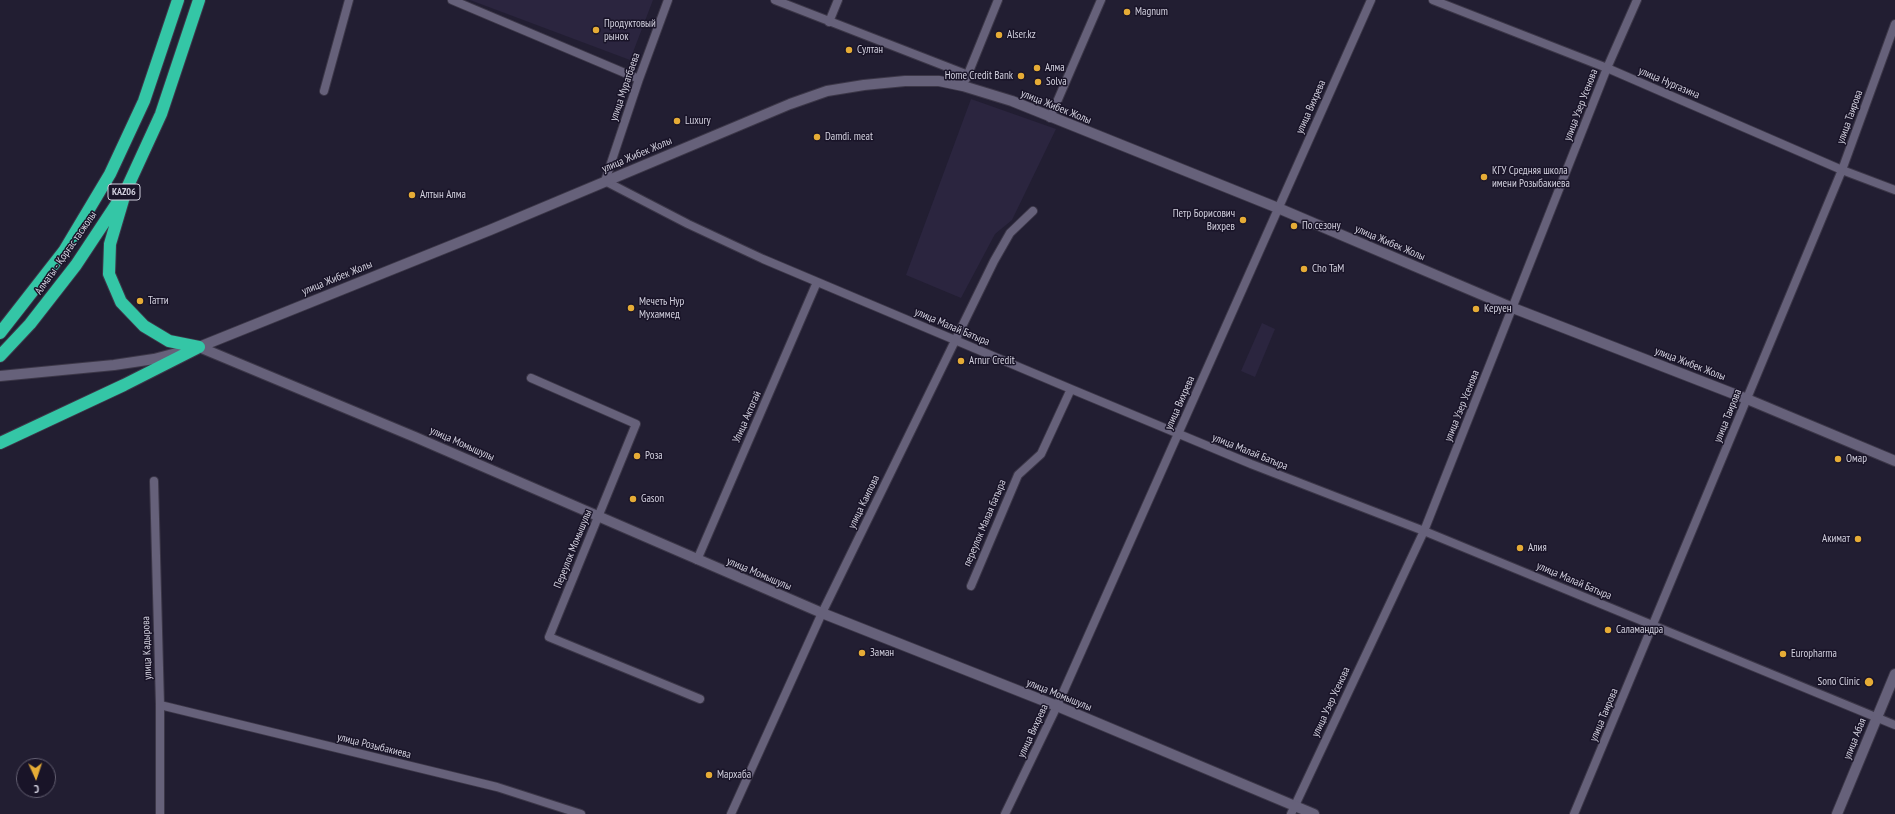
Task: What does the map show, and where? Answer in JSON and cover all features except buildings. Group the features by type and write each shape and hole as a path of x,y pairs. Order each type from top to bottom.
{"highway":[{"name":"Алматы - Қорғас тасжолы","path":"0,333 64,251 110,174 144,101 178,0"},
{"name":"Алматы - Қорғас тасжолы","path":"0,356 30,324 76,265 127,188 161,114 199,0"},
{"path":"127,188 110,244 109,274 121,302 144,326 169,341 198,347"},
{"path":"0,442 124,385 198,347"}],"main road":[{"name":"улица Жибек Жолы","path":"0,376 141,361 198,347 490,230 790,104 826,91 905,81 939,81 963,86 1012,101 1050,118 1278,208 1513,308 1747,399 1895,461"},
{"name":"улица Момышулы","path":"198,347 415,437 696,560 822,613 1057,706 1293,810 1314,814"},
{"name":"улица Абая","path":"1837,814 1895,674"}],"street":[{"path":"324,92 350,0"},
{"path":"452,0 639,79"},
{"name":"улица Муратбаева","path":"605,182 639,79 668,0"},
{"path":"775,0 968,75"},
{"path":"829,22 838,0"},
{"path":"963,86 998,0"},
{"path":"1050,118 1100,0"},
{"name":"улица Вихрева","path":"1006,814 1057,706 1371,0"},
{"name":"улица Нургазина","path":"1433,0 1607,68 1842,170 1895,190"},
{"name":"улица Узер Усенова","path":"1293,810 1424,531 1607,68 1637,0"},
{"name":"улица Таирова","path":"1574,814 1842,170 1893,36 1895,24"},
{"name":"улица Малай Батыра","path":"605,182 688,224 817,282 1070,389 1178,434 1424,531 1895,725"},
{"name":"улица Каипова","path":"731,814 822,613 994,261 1010,233 1033,211"},
{"name":"Улица Актогай","path":"696,560 817,282"},
{"name":"Переулок Момышулы","path":"531,378 636,424 549,637 700,699"},
{"name":"переулок Малая батыра","path":"970,586 1018,475 1041,454 1070,389"},
{"name":"улица Кадырова","path":"154,481 160,705 160,813"},
{"name":"улица Розыбакиева","path":"160,705 497,788 581,814"},
{"path":"160,813 169,814"}],"shaded area":[{"name":"Продуктовый рынок","path":"470,0 653,0 630,60"},
{"path":"971,99 1056,129 1012,220 995,234 961,298 906,275"},
{"path":"1262,323 1275,329 1255,377 1241,371"}],"place":[{"name":"Magnum","path":"1127,12"},
{"name":"Продуктовый рынок","path":"596,30"},
{"name":"Alser.kz","path":"999,35"},
{"name":"Султан","path":"849,50"},
{"name":"Алма","path":"1037,68"},
{"name":"Home Credit Bank","path":"1021,76"},
{"name":"Solva","path":"1038,82"},
{"name":"Luxury","path":"677,121"},
{"name":"Damdi. meat","path":"817,137"},
{"name":"КГУ Средняя школа имени Розыбакиева","path":"1484,177"},
{"name":"Алтын Алма","path":"412,195"},
{"name":"Петр Борисович Вихрев","path":"1243,220"},
{"name":"По сезону","path":"1294,226"},
{"name":"Cho TaM","path":"1304,269"},
{"name":"Татти","path":"140,301"},
{"name":"Мечеть Нур Мухаммед","path":"631,308"},
{"name":"Керуен","path":"1476,309"},
{"name":"Arnur Credit","path":"961,361"},
{"name":"Роза","path":"637,456"},
{"name":"Омар","path":"1838,459"},
{"name":"Gason","path":"633,499"},
{"name":"Акимат","path":"1858,539"},
{"name":"Алия","path":"1520,548"},
{"name":"Саламандра","path":"1608,630"},
{"name":"Заман","path":"862,653"},
{"name":"Europharma","path":"1783,654"},
{"name":"Sono Clinic","path":"1869,682"},
{"name":"Мархаба","path":"709,775"}]}
